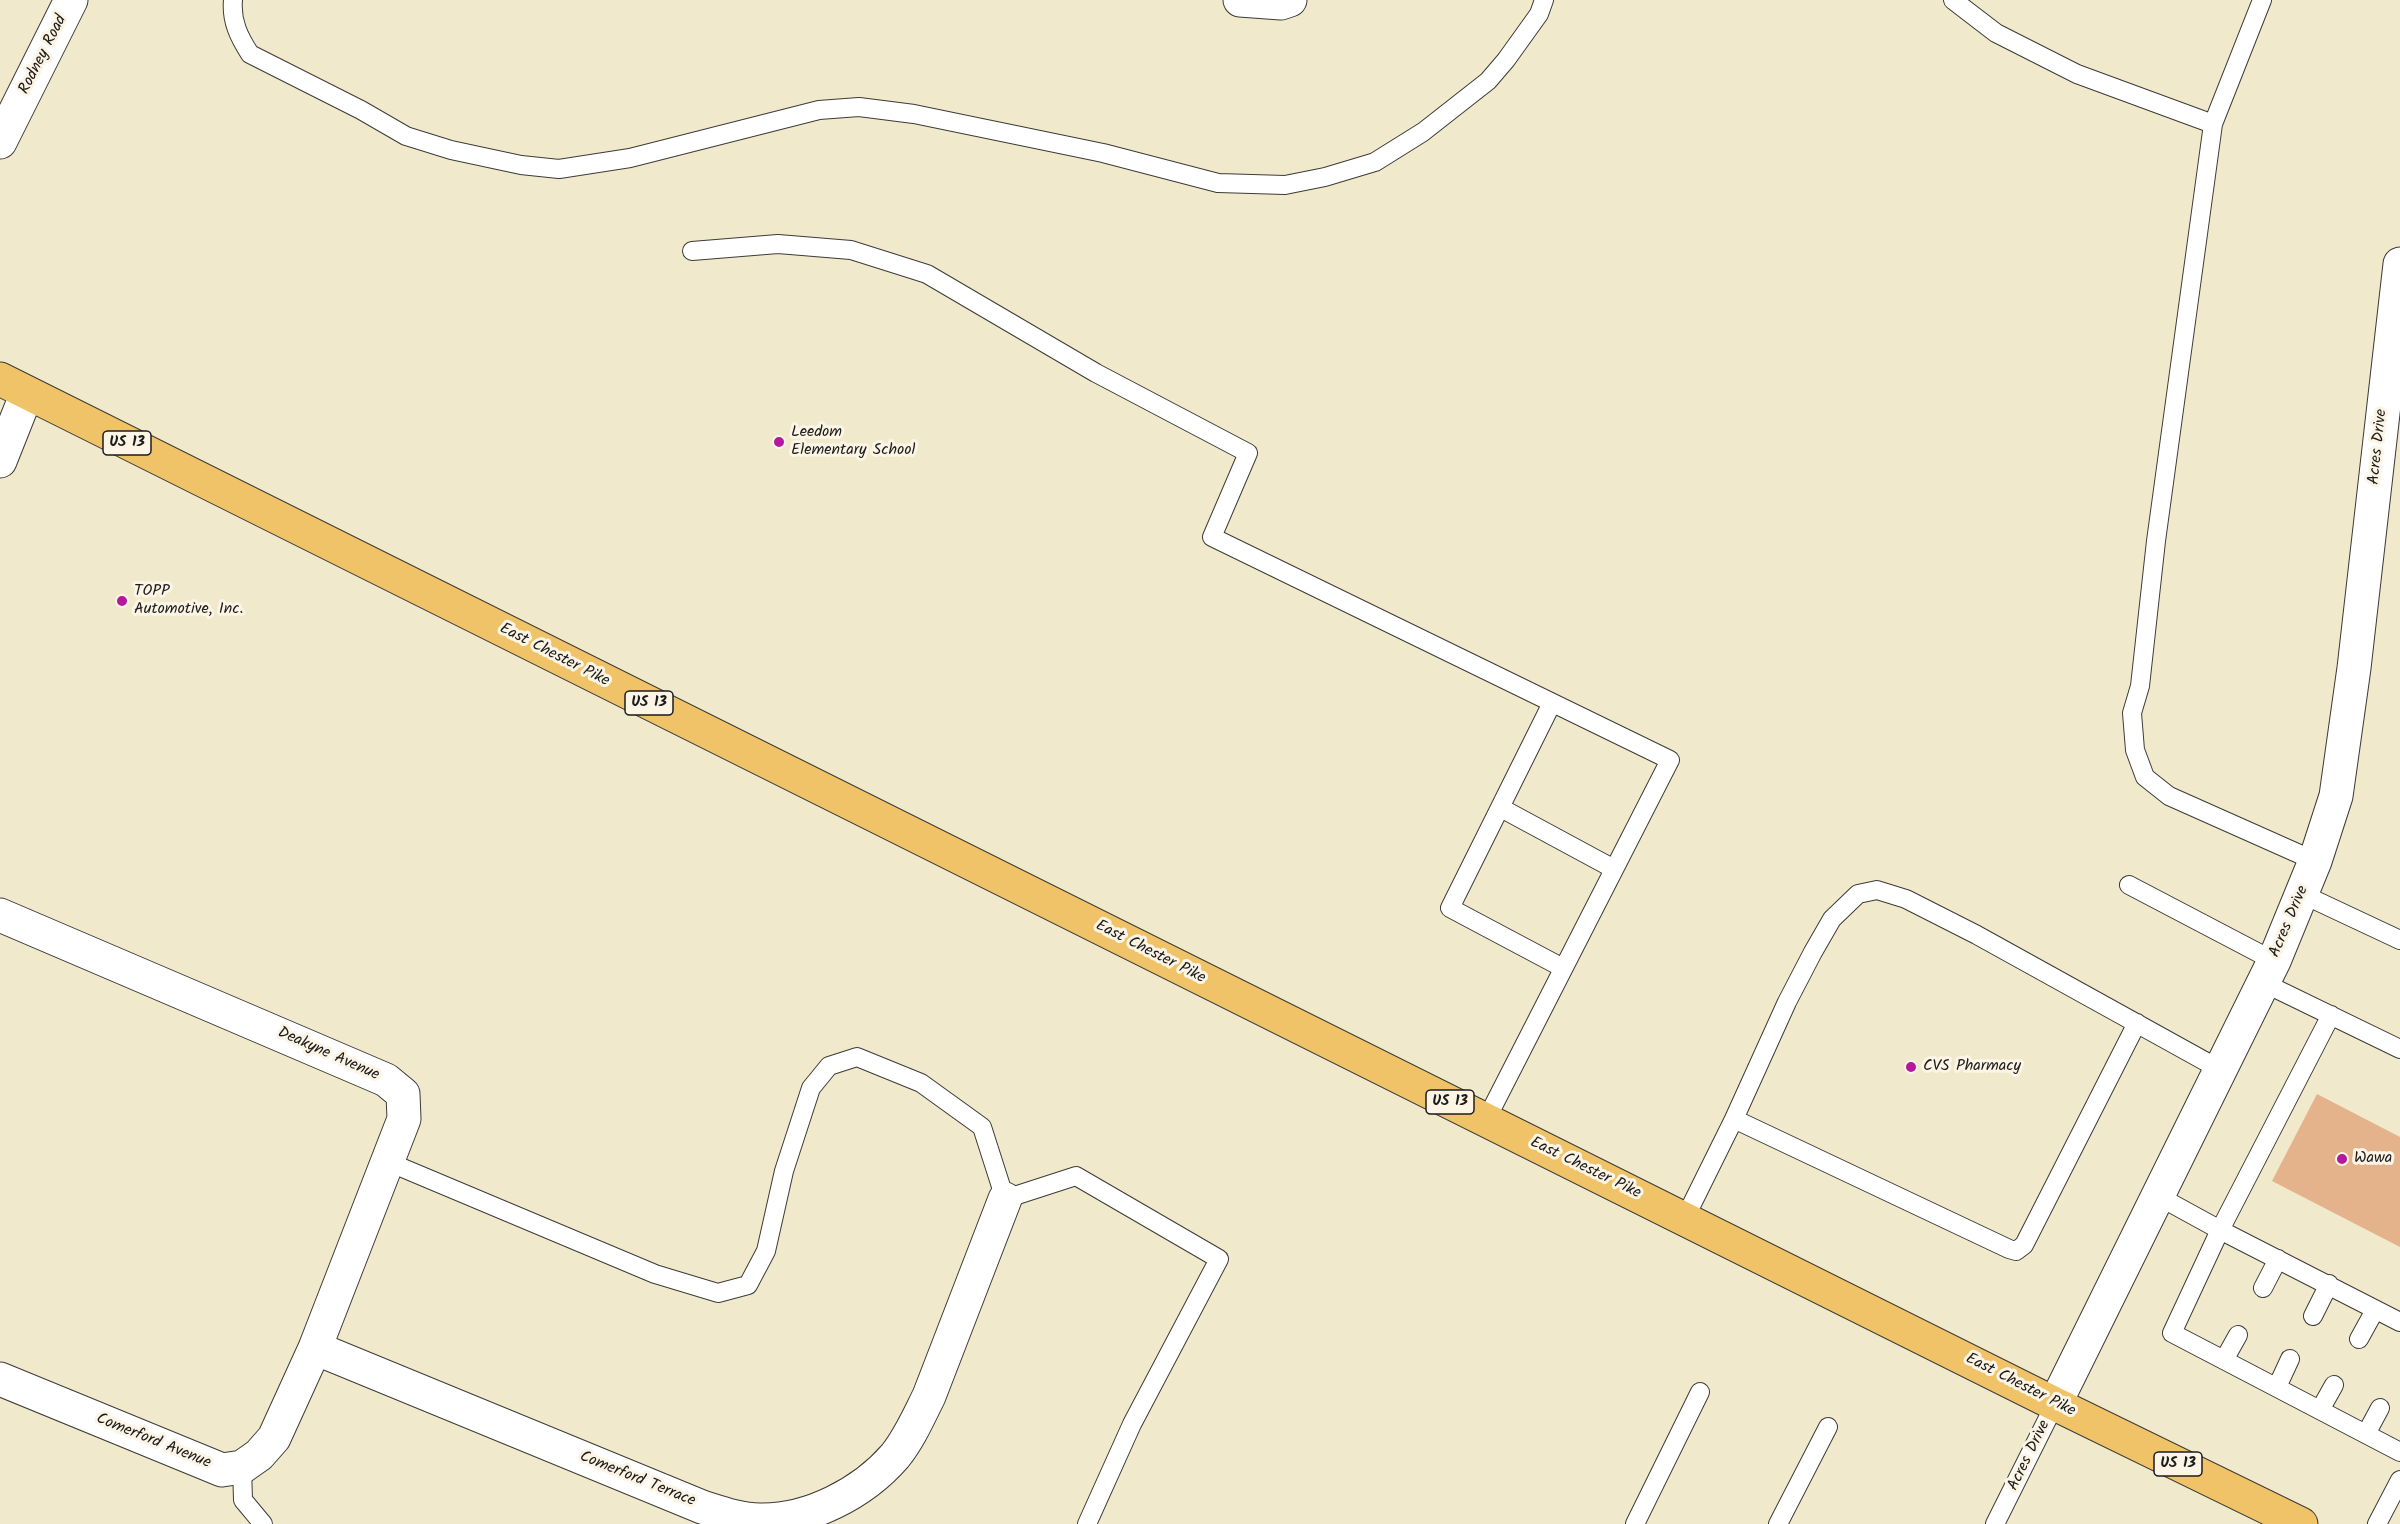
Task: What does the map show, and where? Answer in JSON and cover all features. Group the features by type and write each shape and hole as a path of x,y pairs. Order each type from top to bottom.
{"main road":[{"name":"East Chester Pike","path":"14,386 2055,1404 2301,1524"}],"street":[{"name":"Rodney Road","path":"0,142 71,0"},
{"path":"1240,0 1281,3 1290,0"},
{"name":"Acres Drive","path":"2055,1404 2269,972 2315,861 2336,796 2354,669 2400,264"},
{"path":"0,461 14,386"},
{"name":"Deakyne Avenue","path":"0,915 386,1080 404,1094 404,1119 315,1348"},
{"name":"Comerford Terrace","path":"315,1348 702,1507 741,1518 760,1520 786,1518 818,1509 843,1497 873,1477 895,1455 914,1426 929,1396 1005,1198"},
{"path":"242,1467 259,1455 274,1438 315,1348"},
{"name":"Comerford Avenue","path":"0,1379 222,1470 242,1467"}],"lane":[{"path":"233,0 232,13 239,36 250,54 362,110 406,136 451,150 521,165 559,169 630,158 819,110 859,108 914,114 1103,153 1218,183 1285,185 1325,177 1375,162 1423,132 1488,81 1539,15 1544,0"},
{"path":"1953,0 1996,33 2077,74 2214,124"},
{"path":"2262,0 2214,124 2156,541 2140,686 2133,714 2135,750 2145,777 2169,796 2315,861"},
{"path":"692,251 778,244 851,250 927,274 1096,373 1248,453 1212,537 1670,760 1485,1120"},
{"path":"1552,703 1450,908 1563,968"},
{"path":"1501,808 1614,869"},
{"path":"2129,885 2269,972 2331,1015 2400,1048"},
{"path":"1685,1218 1813,952 1832,919 1858,894 1877,890 1891,893 1977,935 2222,1070"},
{"path":"2302,894 2400,940"},
{"path":"2331,1015 2220,1230 2172,1333 2400,1452"},
{"path":"1734,1119 2016,1251 2024,1245 2137,1023"},
{"path":"386,1161 655,1274 718,1293 748,1285 766,1251 784,1171 811,1088 829,1066 857,1057 921,1083 982,1127 1005,1198 1076,1176 1219,1259 1132,1424 1087,1524"},
{"path":"2158,1196 2400,1322"},
{"path":"2263,1288 2278,1259"},
{"path":"2313,1316 2329,1284"},
{"path":"2360,1339 2375,1310"},
{"path":"2224,1360 2238,1335"},
{"path":"2277,1387 2290,1359"},
{"path":"2320,1410 2334,1384"},
{"path":"1635,1524 1700,1392"},
{"name":"Acres Drive","path":"1995,1524 2055,1404"},
{"path":"2366,1434 2380,1408"},
{"path":"1778,1524 1828,1427"},
{"path":"242,1467 243,1500 262,1524"},
{"path":"2377,1524 2400,1480"}],"building":[{"name":"Wawa","path":"2317,1094 2400,1137 2400,1247 2272,1181"}],"place":[{"name":"Leedom Elementary School","path":"779,442"},
{"name":"TOPP Automotive, Inc.","path":"122,601"},
{"name":"CVS Pharmacy","path":"1911,1067"},
{"name":"Wawa","path":"2342,1159"}]}
